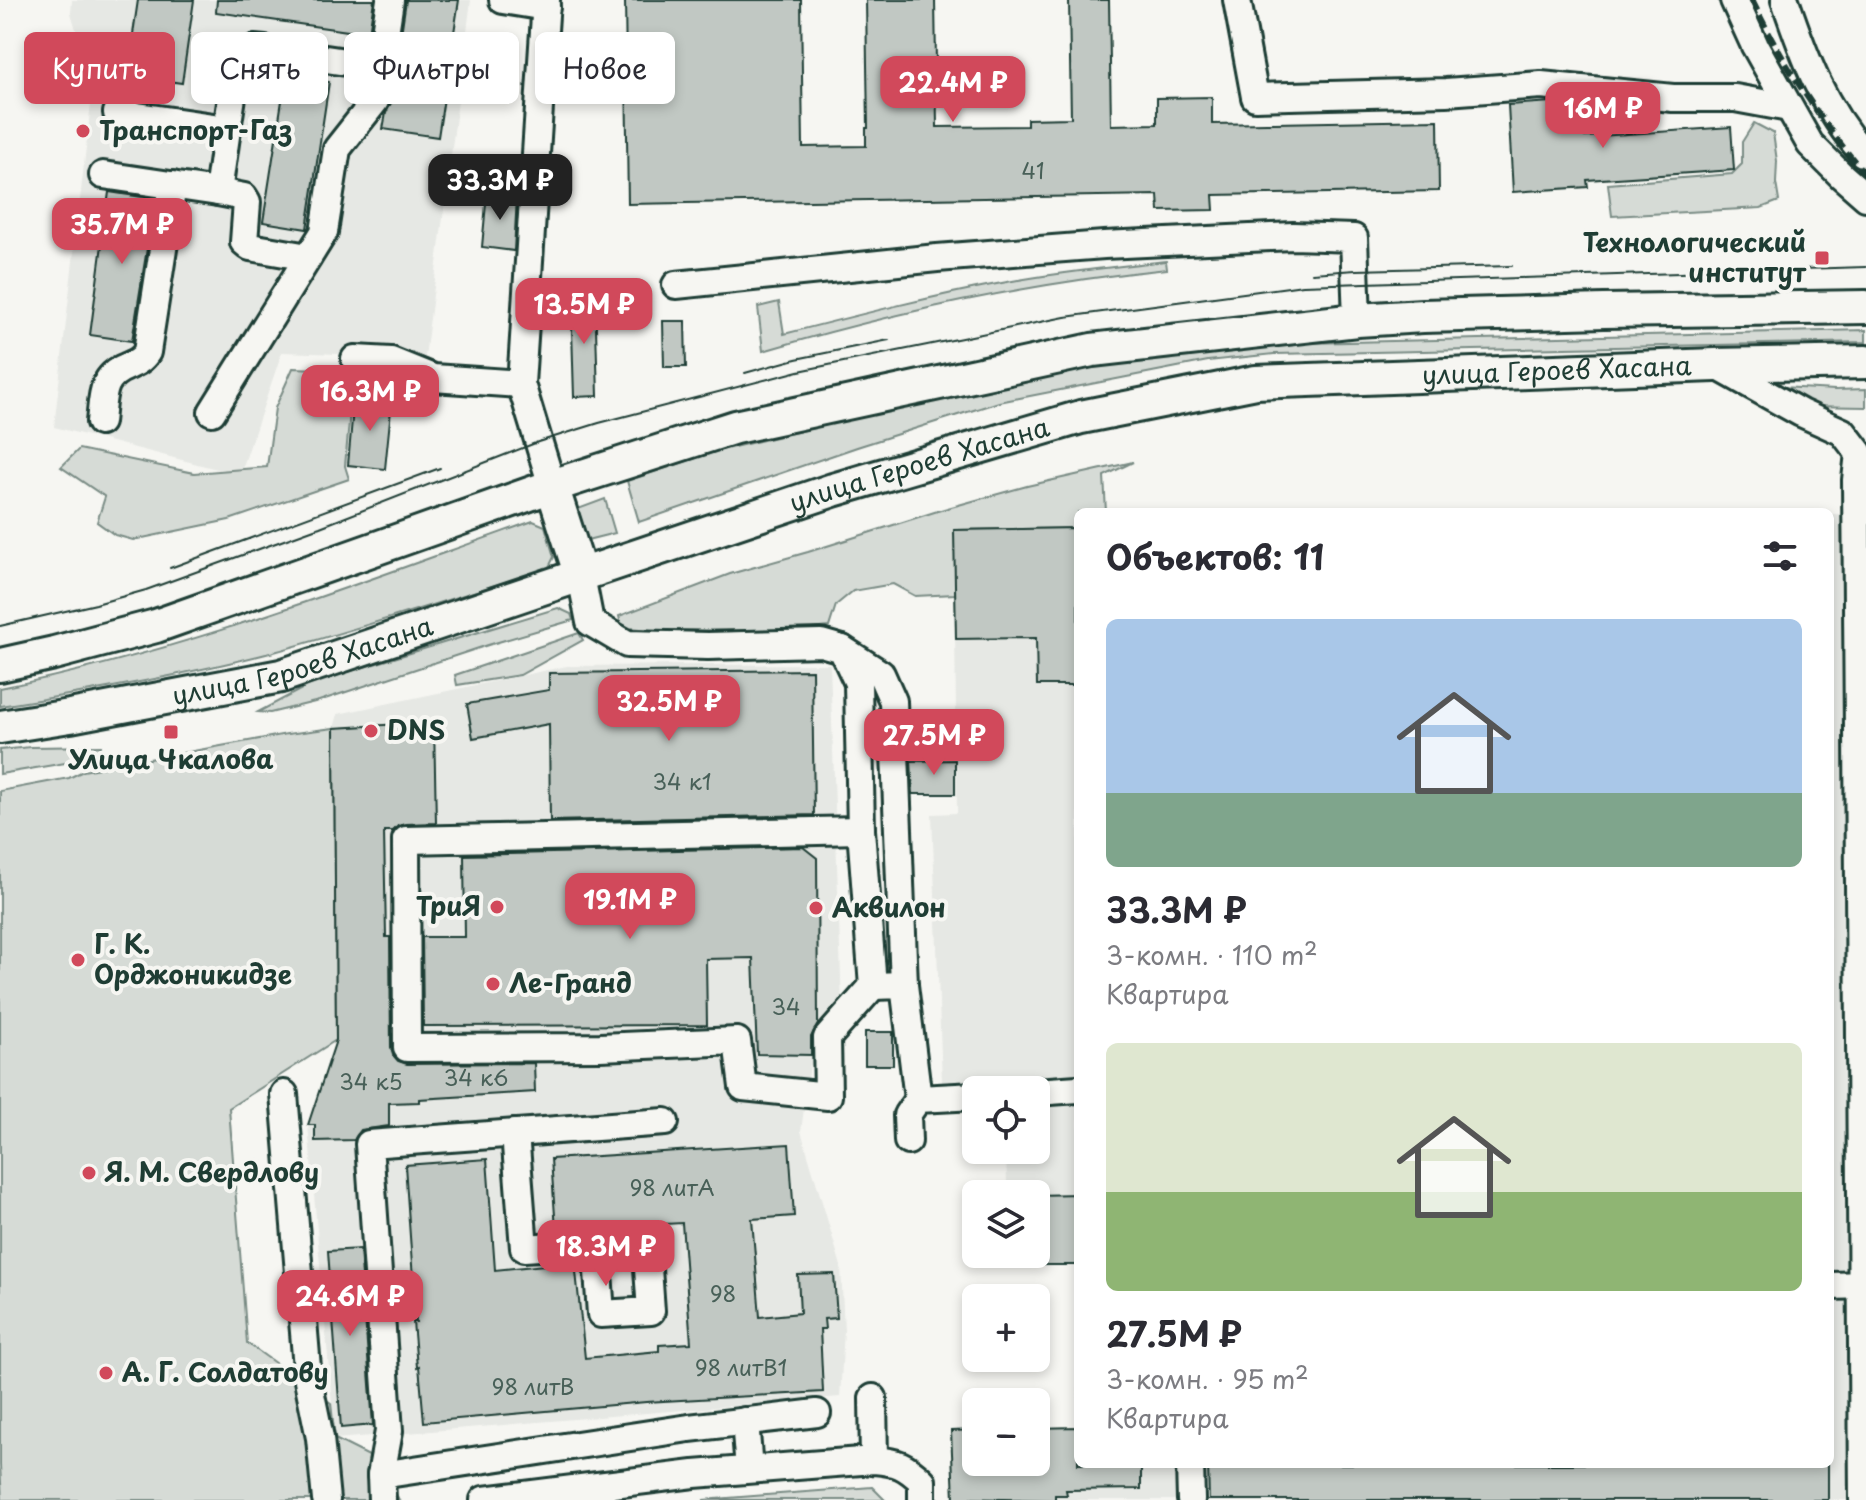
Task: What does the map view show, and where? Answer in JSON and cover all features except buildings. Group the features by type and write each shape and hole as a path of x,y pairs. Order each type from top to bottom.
{"main road":[{"path":"0,665 156,626 552,486 735,427 1092,350 1357,320 1423,316 1866,307"},
{"name":"улица Героев Хасана","path":"0,727 281,676 833,490 1081,417 1256,382 1866,362"},
{"path":"552,486 581,576"}],"lane":[{"path":"385,32 390,0"},
{"path":"503,0 546,3 521,384 552,486"},
{"path":"1237,0 1255,97 1446,92 1541,85 1673,98 1735,98 1789,108"},
{"path":"1734,0 1755,46 1810,144 1866,197"},
{"path":"1785,0 1808,65 1843,131 1863,153"},
{"path":"218,192 240,56 254,49 344,62"},
{"path":"212,412 324,232 337,149 373,104"},
{"path":"117,113 227,129"},
{"path":"103,175 244,197 247,211 244,242 250,247 308,257"},
{"path":"100,422 107,379 113,373 142,360 147,352 173,185"},
{"path":"676,285 937,258 1104,245 1293,236 1354,238 1357,320"},
{"path":"355,359 391,361 433,378 521,384"},
{"path":"1715,365 1801,413 1843,432 1862,453 1856,480 1862,729 1863,1500"},
{"path":"581,576 590,622 627,644 708,646 821,643 842,649 881,674 893,701 904,985 918,1099 907,1115 908,1141"},
{"path":"842,649 858,683 861,830 873,986 827,1038 828,1096 743,1087 737,1041 600,1047 407,1048 406,840 861,830"},
{"path":"873,986 904,985"},
{"path":"1050,1091 1074,1089"},
{"path":"284,1094 308,1380 320,1438 326,1500"},
{"path":"918,1099 962,1097"},
{"path":"665,1122 369,1144 389,1431 382,1488 674,1430 817,1413"},
{"path":"515,1133 524,1248 596,1243"},
{"path":"1834,1286 1864,1285"},
{"path":"873,1398 874,1460"},
{"path":"745,1421 749,1469"},
{"path":"484,1500 749,1469 874,1460 898,1462 922,1491"},
{"path":"1190,1468 1191,1500"}],"shaded area":[{"path":"72,0 471,0 467,32 344,32 344,104 458,104 425,357 282,352 240,475 54,427 91,104 175,104 175,32 77,32 71,13"},
{"path":"1754,123 1773,133 1779,201 1761,208 1612,216 1608,184 1732,174 1742,164 1742,142"},
{"path":"1166,261 1167,269 1065,282 963,301 763,351 758,307 779,302 784,334 1007,282"},
{"path":"1866,330 1866,342 1274,354 1208,361 999,402 639,522 627,481 717,451 1032,376 1261,344"},
{"path":"293,368 346,370 350,411 345,466 349,479 229,520 133,540 115,535 97,522 105,497 61,467 79,449 194,473 267,467 275,408"},
{"path":"1781,387 1866,389 1866,407 1805,406"},
{"path":"1133,462 1104,476 1106,508 1074,508 1074,528 955,530 955,594 915,596 893,584 853,591 836,605 829,627 796,631 651,630 621,624 619,616 730,574 1027,486"},
{"path":"605,499 615,533 587,540 578,509"},
{"path":"1834,514 1857,515 1866,1500 970,1500 954,1498 951,1431 962,1445 962,1476 1050,1476 1050,1463 1074,1464 1074,1468 1834,1468"},
{"path":"533,521 545,526 554,557 548,569 274,652 138,682 0,706 0,688 203,636"},
{"path":"1074,528 1074,1265 1050,1265 1050,1180 1007,1180 1006,1164 1050,1164 1050,1076 962,1076 962,1098 943,1109 932,814 957,813 954,530"},
{"path":"558,608 571,614 573,620 319,701 270,713 258,712 315,682"},
{"path":"579,633 583,640 520,675 457,685 455,675"},
{"path":"830,664 844,1063 810,1065 801,1131 841,1266 844,1331 840,1397 335,1439 308,1125 336,1040 334,728 338,714 567,666"},
{"path":"334,728 336,1040 229,1108 247,1343 331,1403 335,1439 381,1462 399,1500 2,1500 0,791 69,778 83,771"},
{"path":"101,746 101,757 0,774 0,750"},
{"path":"872,1487 885,1500 703,1500 715,1499"}],"tram line":[{"path":"1312,273 1512,266"},
{"path":"0,626 146,590 320,527 538,442 599,423 799,371 1065,317 1303,285 1866,267"},
{"path":"745,373 889,340"},
{"path":"170,568 440,468"}],"railway":[{"path":"1752,0 1803,91 1866,175"}],"place":[{"name":"Транспорт-Газ","path":"83,131"},
{"name":"Технологический институт","path":"1822,258"},
{"name":"DNS","path":"371,731"},
{"name":"Улица Чкалова","path":"171,732"},
{"name":"ТриЯ","path":"497,907"},
{"name":"Аквилон","path":"816,908"},
{"name":"Г. К. Орджоникидзе","path":"78,960"},
{"name":"Ле-Гранд","path":"493,984"},
{"name":"Я. М. Свердлову","path":"89,1173"},
{"name":"А. Г. Солдатову","path":"106,1373"}]}
